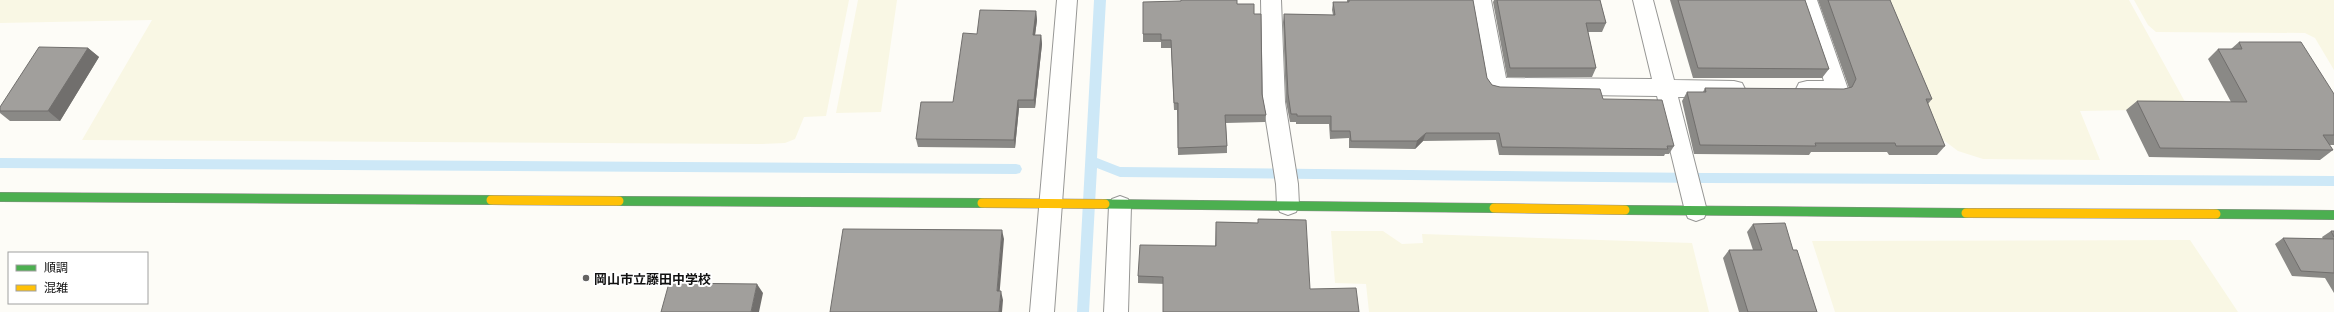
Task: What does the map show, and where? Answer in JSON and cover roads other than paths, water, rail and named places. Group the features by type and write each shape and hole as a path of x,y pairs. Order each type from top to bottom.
{"street":[{"path":"1042,312 1049,205 1067,0"},
{"path":"1271,0 1274,102 1288,195"},
{"path":"1481,0 1497,86 1751,89"},
{"path":"1643,0 1696,211"},
{"path":"1790,89 1838,89 1807,0"},
{"path":"0,197 1120,206 1288,195 1696,211 2334,215"},
{"path":"1116,312 1120,206"}],"waterway":[{"path":"1091,161 1100,0"},
{"path":"1083,312 1091,161"},
{"path":"1091,161 1120,172 1705,178 2334,181"},
{"path":"0,163 1016,169"}],"place":[{"name":"岡山市立藤田中学校","path":"586,278"}]}
